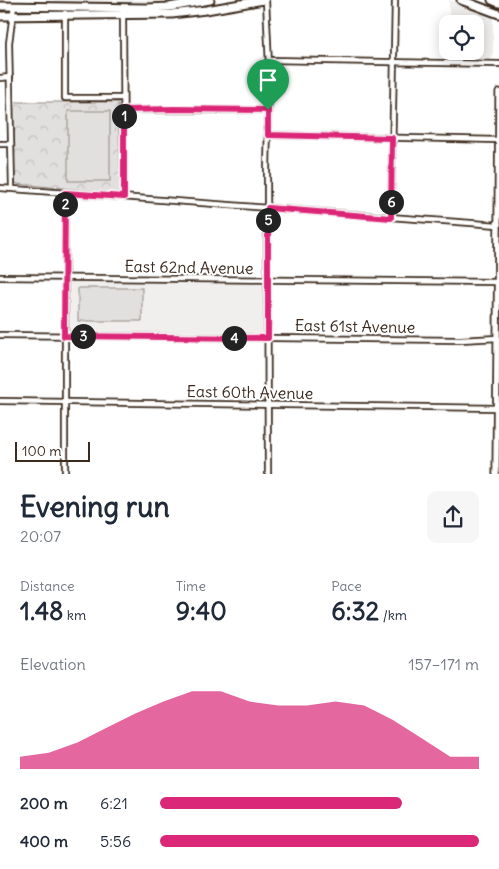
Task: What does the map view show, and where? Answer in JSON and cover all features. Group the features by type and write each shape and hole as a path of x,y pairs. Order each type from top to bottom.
{"main road":[{"path":"123,11 169,7 210,0"},
{"path":"0,16 49,14 65,11 123,11 172,14 265,0"},
{"path":"461,0 499,14"},
{"path":"492,0 499,3"},
{"path":"0,6 49,4 65,11"},
{"path":"496,474 499,92"}],"street":[{"path":"265,0 269,60 268,474"},
{"path":"391,218 395,0"},
{"path":"49,4 49,14"},
{"path":"12,188 9,43 14,6"},
{"path":"65,11 64,98 123,98"},
{"path":"123,11 124,197"},
{"path":"269,60 499,64"},
{"path":"0,78 10,77"},
{"path":"124,110 268,110"},
{"path":"268,135 498,140"},
{"path":"0,144 11,144"},
{"path":"0,188 498,225"},
{"path":"65,193 65,474"},
{"name":"East 62nd Avenue","path":"0,277 497,282"},
{"name":"East 61st Avenue","path":"0,335 460,340 498,338"},
{"name":"East 60th Avenue","path":"0,401 497,408"}],"shaded area":[{"path":"54,0 189,0 146,4 57,3"},
{"path":"449,0 493,16 493,57 490,60 484,60 484,15 449,15"},
{"path":"69,281 263,282 263,335 69,334"}],"green space":[{"path":"12,102 118,102 121,191 117,193 17,184 15,181"},
{"path":"68,111 110,111 110,181 68,181"},
{"path":"78,288 142,288 142,321 78,321"}],"route":[{"path":"124,110 268,110 268,135 392,138 391,218 268,208 268,338 64,336 65,193 124,197 124,110"}]}
